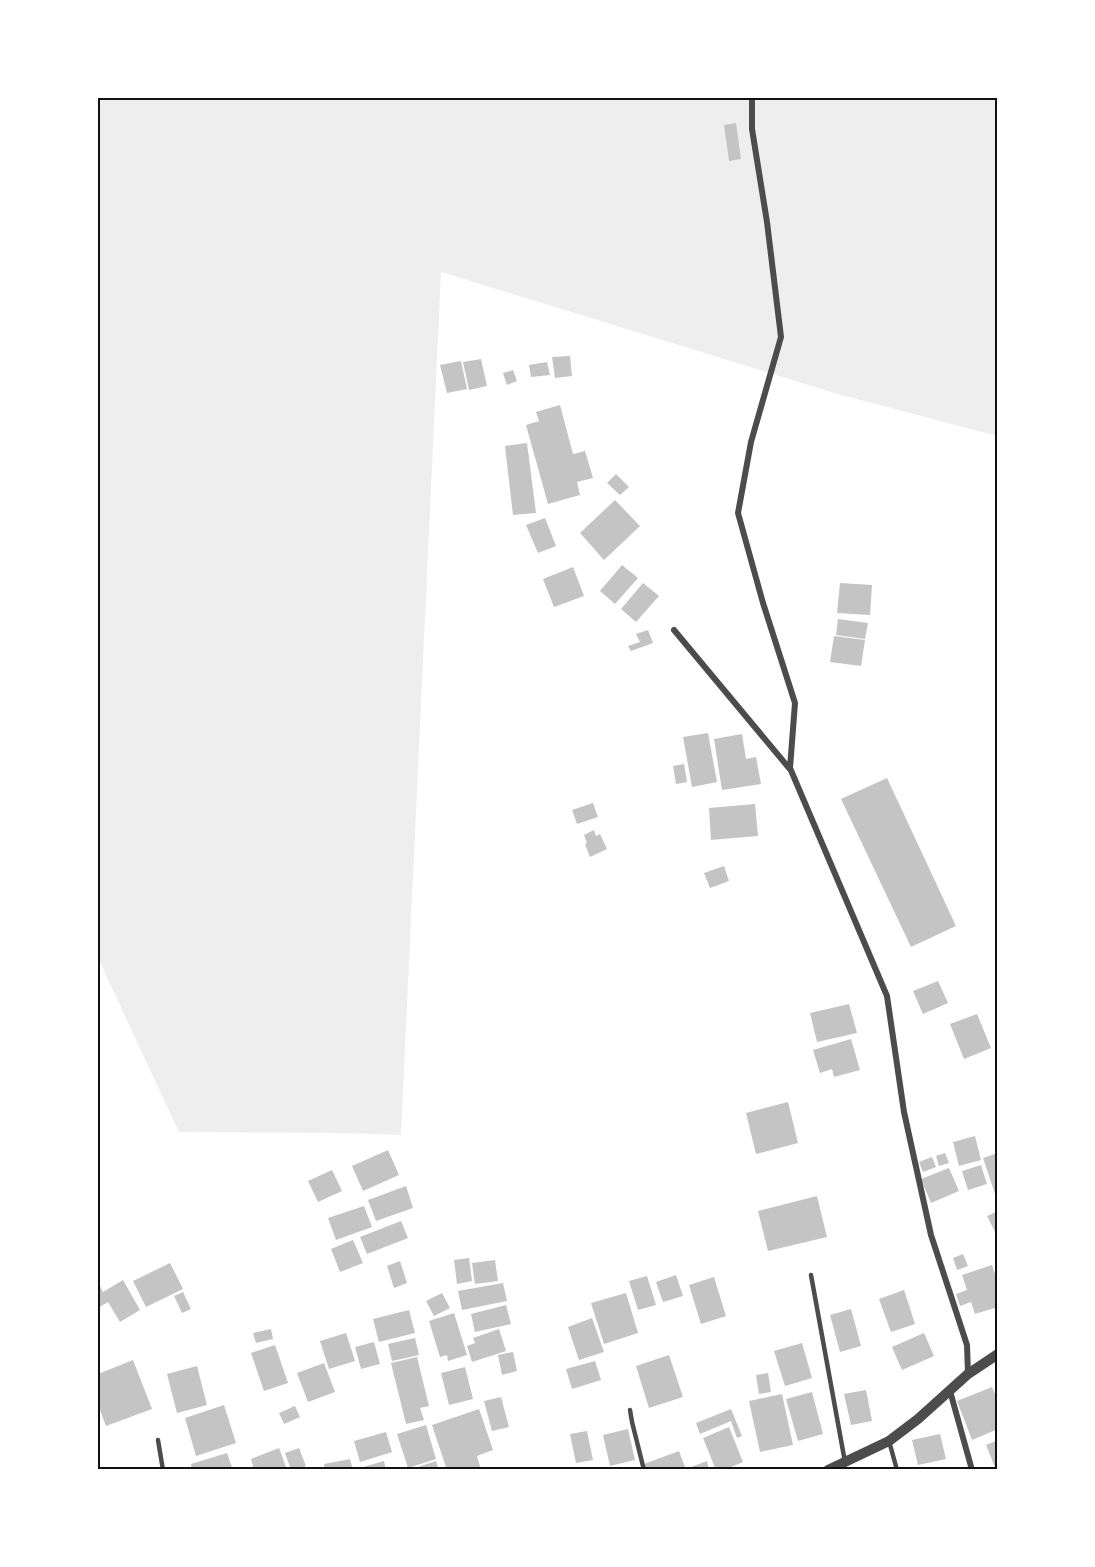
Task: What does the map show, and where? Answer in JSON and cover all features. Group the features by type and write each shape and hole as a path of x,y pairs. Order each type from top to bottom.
{"street":[{"path":"753,98 752,129 767,222 780,337 751,442 738,513 763,603 795,703 790,768"},
{"path":"674,630 790,768 888,996 904,1112 931,1235 967,1345 968,1374"},
{"path":"828,1470 889,1441 918,1419 968,1374 998,1354"},
{"path":"950,1391 972,1470"}],"lane":[{"path":"811,1275 845,1461"},
{"path":"630,1410 644,1470"},
{"path":"158,1440 164,1470"},
{"path":"889,1441 897,1470"}],"shaded area":[{"path":"98,98 997,98 997,436 838,394 441,272 401,1135 179,1132 98,958"}],"building":[{"path":"736,123 741,159 729,161 724,125"},
{"path":"570,356 572,376 555,378 552,357"},
{"path":"481,359 487,386 469,390 463,362"},
{"path":"461,361 467,389 447,393 440,365"},
{"path":"547,362 550,375 531,377 529,365"},
{"path":"513,370 517,381 507,385 503,373"},
{"path":"560,405 573,454 585,451 593,478 577,482 580,495 548,504 526,425 539,421 536,412"},
{"path":"527,443 536,513 513,515 505,446"},
{"path":"616,474 629,487 620,495 607,483"},
{"path":"615,500 640,526 604,560 580,533"},
{"path":"545,518 556,546 538,553 526,525"},
{"path":"622,565 638,578 615,604 600,591"},
{"path":"573,567 584,596 554,607 543,579"},
{"path":"643,583 659,596 636,622 621,609"},
{"path":"840,583 872,585 870,615 837,613"},
{"path":"838,619 868,623 865,639 836,635"},
{"path":"648,630 653,643 631,651 628,646 640,642 636,634"},
{"path":"834,636 865,640 861,666 830,662"},
{"path":"708,733 717,782 692,787 683,737"},
{"path":"742,734 746,759 756,757 761,784 722,790 714,739"},
{"path":"684,764 687,782 676,784 673,766"},
{"path":"887,778 956,926 911,947 841,799"},
{"path":"593,803 598,817 577,824 572,810"},
{"path":"755,804 758,836 711,840 709,808"},
{"path":"594,830 596,836 600,834 607,849 590,857 584,835"},
{"path":"724,866 729,881 710,888 704,873"},
{"path":"938,981 948,1003 923,1014 913,991"},
{"path":"849,1004 857,1033 817,1042 810,1013"},
{"path":"977,1014 991,1048 964,1059 950,1024"},
{"path":"851,1039 860,1070 834,1077 832,1069 820,1073 813,1050"},
{"path":"788,1102 798,1143 756,1154 746,1113"},
{"path":"975,1136 981,1160 959,1166 953,1142"},
{"path":"388,1150 399,1175 363,1191 352,1166"},
{"path":"945,1153 949,1163 939,1166 936,1156"},
{"path":"998,1153 998,1200 997,1200 983,1158"},
{"path":"932,1157 936,1167 923,1172 919,1162"},
{"path":"981,1165 987,1184 968,1190 962,1171"},
{"path":"949,1168 959,1191 931,1203 921,1179"},
{"path":"332,1170 342,1191 318,1202 308,1181"},
{"path":"406,1186 413,1208 376,1221 368,1200"},
{"path":"817,1196 827,1237 768,1251 758,1211"},
{"path":"364,1206 372,1227 336,1240 328,1218"},
{"path":"998,1211 998,1238 987,1216"},
{"path":"401,1221 408,1238 367,1254 360,1237"},
{"path":"353,1240 363,1263 340,1272 331,1249"},
{"path":"963,1254 968,1266 957,1270 953,1258"},
{"path":"469,1258 472,1281 457,1284 454,1260"},
{"path":"495,1260 498,1281 475,1284 472,1263"},
{"path":"400,1261 407,1283 394,1288 387,1266"},
{"path":"170,1263 183,1289 146,1307 133,1281"},
{"path":"992,1265 998,1283 998,1307 975,1314 971,1302 960,1306 956,1294 967,1290 962,1275"},
{"path":"676,1275 683,1296 663,1302 656,1282"},
{"path":"647,1276 656,1305 638,1310 629,1281"},
{"path":"714,1277 726,1316 701,1324 689,1285"},
{"path":"123,1280 140,1310 120,1322 108,1302 98,1308 98,1282 103,1292"},
{"path":"503,1283 507,1301 462,1310 458,1291"},
{"path":"904,1290 915,1324 891,1332 879,1299"},
{"path":"183,1292 191,1309 182,1313 174,1296"},
{"path":"442,1293 450,1308 434,1316 426,1301"},
{"path":"626,1293 638,1333 604,1344 591,1303"},
{"path":"506,1305 511,1324 475,1332 471,1314"},
{"path":"851,1309 861,1346 840,1352 830,1315"},
{"path":"409,1310 415,1333 379,1342 373,1319"},
{"path":"454,1313 467,1355 448,1361 447,1355 440,1357 429,1321"},
{"path":"592,1318 604,1352 579,1360 568,1327"},
{"path":"271,1329 273,1339 256,1343 253,1333"},
{"path":"499,1329 506,1351 472,1362 467,1346 475,1343 473,1338"},
{"path":"346,1333 355,1361 329,1369 320,1341"},
{"path":"924,1333 934,1356 902,1370 892,1347"},
{"path":"415,1338 419,1355 392,1361 388,1344"},
{"path":"374,1342 380,1364 361,1369 355,1347"},
{"path":"802,1343 812,1378 785,1386 774,1351"},
{"path":"275,1345 288,1383 264,1391 251,1353"},
{"path":"513,1352 517,1371 502,1375 498,1355"},
{"path":"669,1355 683,1397 649,1408 636,1366"},
{"path":"417,1357 429,1406 420,1408 424,1420 406,1424 391,1363"},
{"path":"133,1360 152,1409 106,1426 98,1405 98,1374"},
{"path":"595,1361 601,1380 572,1389 566,1369"},
{"path":"324,1363 335,1392 308,1402 297,1373"},
{"path":"197,1366 207,1405 177,1413 167,1374"},
{"path":"465,1367 473,1399 449,1405 441,1373"},
{"path":"768,1373 771,1392 759,1394 756,1375"},
{"path":"992,1387 998,1401 998,1429 972,1440 957,1401"},
{"path":"866,1390 872,1421 851,1425 844,1394"},
{"path":"812,1392 823,1434 798,1441 786,1399"},
{"path":"782,1394 793,1445 760,1452 749,1401"},
{"path":"501,1397 509,1427 492,1431 484,1401"},
{"path":"224,1405 236,1443 196,1456 185,1418"},
{"path":"295,1406 300,1417 284,1424 279,1413"},
{"path":"479,1409 493,1450 477,1456 481,1470 447,1470 432,1425"},
{"path":"731,1409 742,1436 737,1438 731,1421 700,1434 696,1423"},
{"path":"426,1425 436,1459 408,1468 397,1434"},
{"path":"729,1427 743,1462 724,1470 716,1470 703,1438"},
{"path":"628,1429 635,1460 610,1466 603,1435"},
{"path":"587,1431 593,1460 576,1463 570,1434"},
{"path":"386,1432 392,1452 360,1462 354,1441"},
{"path":"940,1434 946,1459 918,1465 912,1440"},
{"path":"998,1440 998,1470 996,1470 986,1445"},
{"path":"279,1448 287,1470 254,1470 251,1459"},
{"path":"299,1448 306,1466 291,1470 285,1453"},
{"path":"679,1451 686,1470 647,1470 644,1464"},
{"path":"227,1453 233,1470 192,1470 191,1464"},
{"path":"350,1459 353,1470 325,1470 324,1464"},
{"path":"384,1461 386,1470 356,1470 356,1469"},
{"path":"436,1461 439,1470 412,1470 412,1469"},
{"path":"707,1461 709,1470 692,1470 691,1467"}]}
